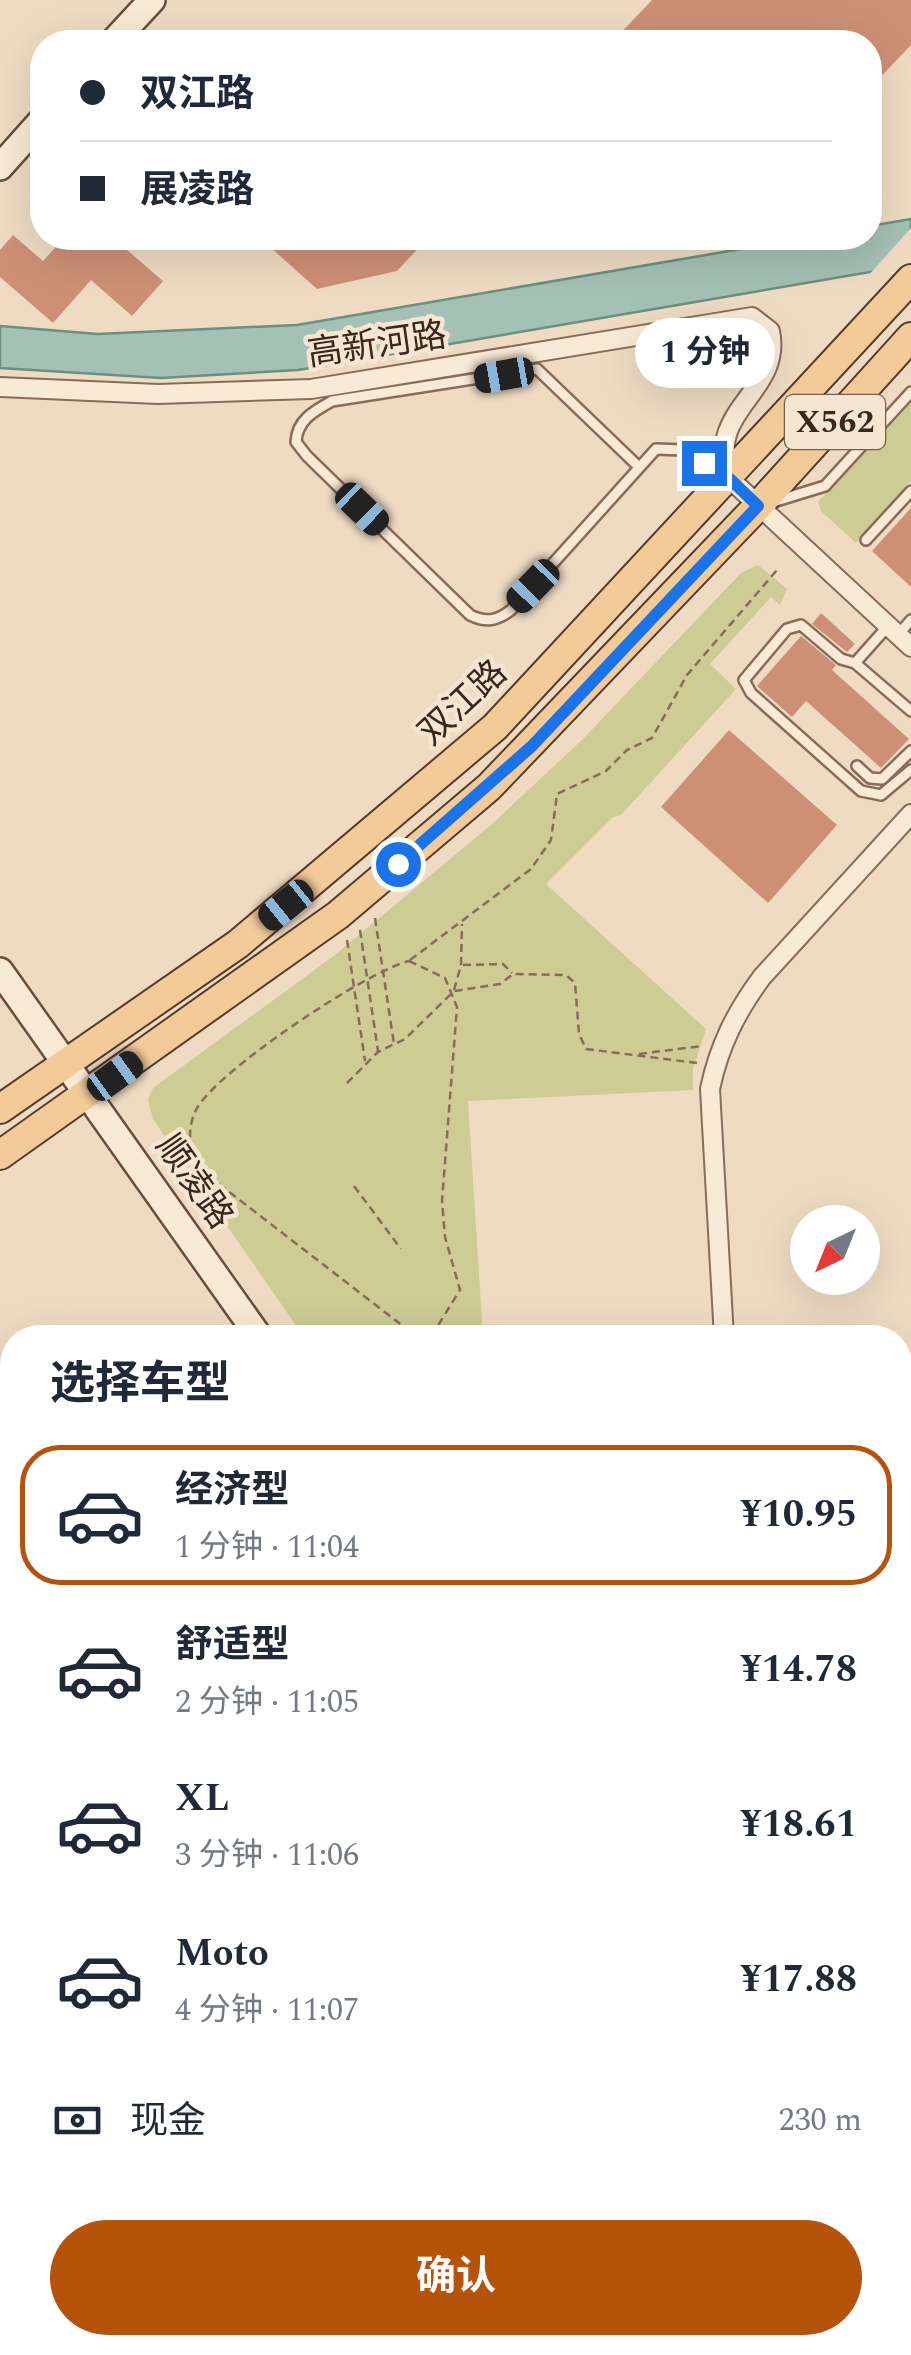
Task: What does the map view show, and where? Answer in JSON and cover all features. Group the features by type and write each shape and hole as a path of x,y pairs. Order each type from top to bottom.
{"main road":[{"name":"双江路","path":"0,1108 238,944 444,774 532,690 906,284"},
{"name":"X562","path":"0,1155 338,915 489,787 758,506 911,337"}],"street":[{"path":"125,30 152,0"},
{"path":"0,167 30,133"},
{"name":"高新河路","path":"0,387 158,394 312,389 752,317 770,331 771,359 764,377 728,424 723,462 730,479"},
{"path":"730,479 899,636"},
{"path":"723,1325 710,1089 718,1055 744,1000 762,977 911,814"},
{"name":"顺凌路","path":"0,971 251,1325"}],"lane":[{"path":"639,467 538,369 332,400 315,410 297,429 296,442 307,456 470,615 482,620 499,619 511,610 656,449 684,450 730,479"},
{"path":"758,506 825,486 911,392"},
{"path":"866,540 911,490"},
{"path":"855,663 899,636 911,620"},
{"path":"911,711 855,663 841,659 809,629 793,626 744,680 751,694 861,790 881,795 911,770"},
{"path":"857,766 870,778 882,779 911,751"}],"path":[{"path":"402,1325 206,1174 191,1153 191,1123 218,1082 354,985 382,969 409,961 462,923 546,852 557,794 606,771 627,750 652,738 686,676 778,570"},
{"path":"375,918 394,1046"},
{"path":"435,1325 460,1290 445,1237 442,1201 457,1030 454,991 461,965 462,923"},
{"path":"360,930 378,1052"},
{"path":"346,940 366,1062"},
{"path":"409,961 433,968 454,991"},
{"path":"461,965 502,964 513,974"},
{"path":"347,1082 378,1052 394,1046 454,991 500,984 513,974 566,975 575,983 579,1034 586,1049 697,1063"},
{"path":"634,1055 702,1046"},
{"path":"354,1186 401,1249"}],"shaded area":[{"path":"911,219 911,265 298,370 161,378 0,368 0,326 98,334 297,325 735,250 882,250 882,224"},
{"path":"911,399 911,480 856,543 821,511 818,502"},
{"path":"758,565 787,589 780,605 771,597 710,664 736,689 621,815 613,817 546,884 706,1029 693,1069 693,1090 468,1101 482,1325 296,1325 153,1119 148,1099 153,1088 335,955 492,824 582,740 741,573"}],"pier":[{"path":"911,228 911,271 866,278"}],"building":[{"path":"652,0 911,0 911,45 882,75 882,30 623,30"},
{"path":"13,235 43,261 53,250 127,250 163,281 132,316 91,280 53,323 0,277 0,250"},
{"path":"273,250 417,250 397,271 317,289"},
{"path":"911,508 911,587 872,551"},
{"path":"821,613 855,644 847,652 812,624"},
{"path":"801,636 836,665 832,670 909,739 881,768 806,701 792,717 757,686"},
{"path":"729,730 837,825 768,903 661,807"}],"route":[{"path":"398,864 532,746 758,506 730,479 704,463"}]}
